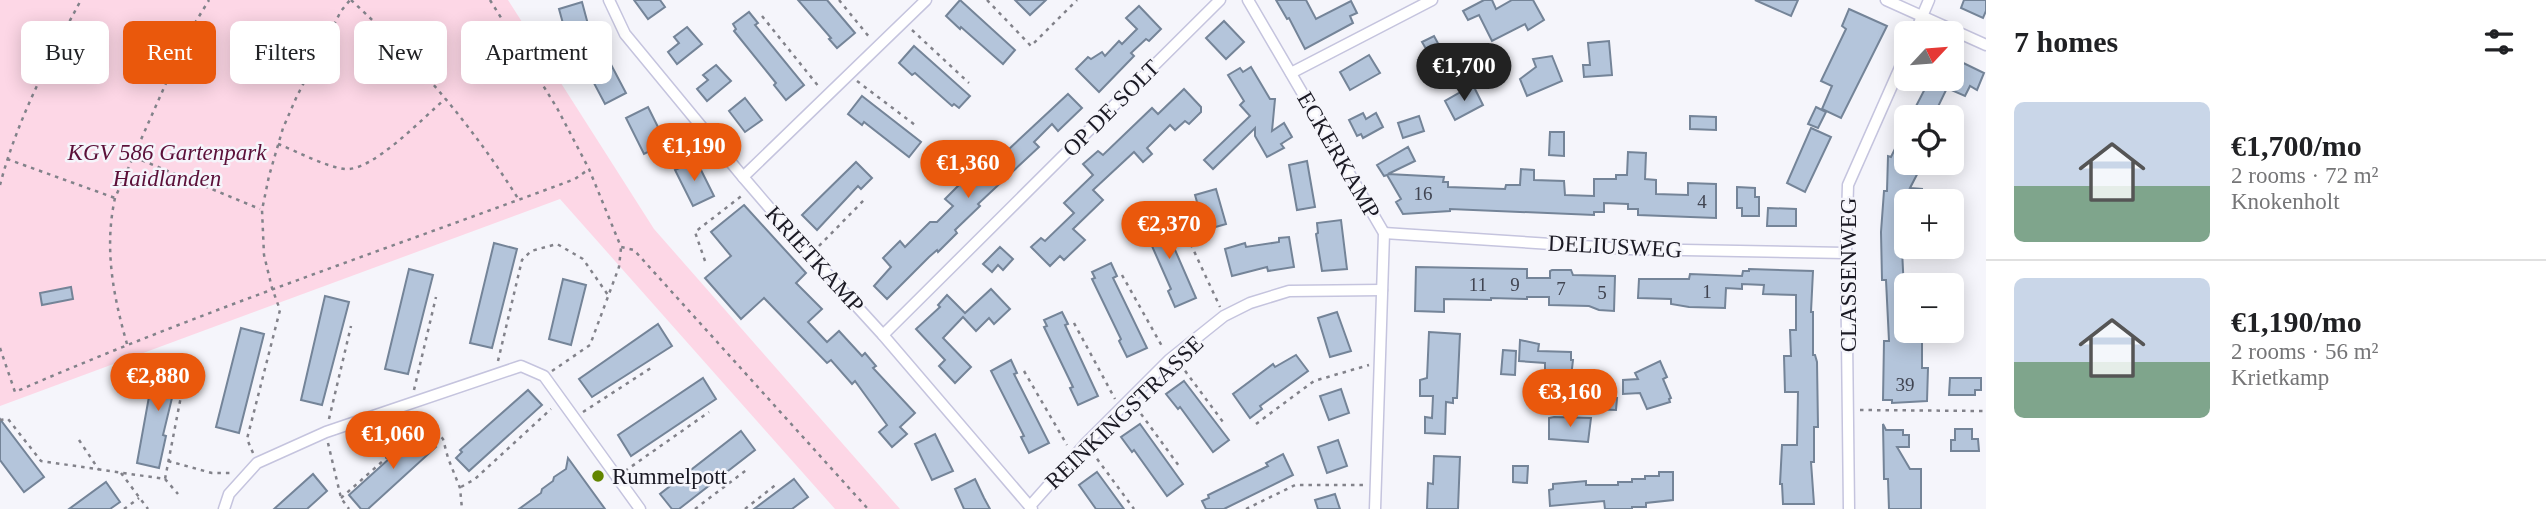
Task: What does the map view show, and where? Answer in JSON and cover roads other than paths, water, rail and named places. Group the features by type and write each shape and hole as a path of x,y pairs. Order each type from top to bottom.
{"street":[{"name":"KRIETKAMP","path":"609,0 625,34 752,188 1031,507"},
{"path":"743,177 926,0"},
{"name":"OP DE SOLT","path":"883,335 1220,0"},
{"name":"ECKERKAMP","path":"1248,0 1384,233 1375,509"},
{"path":"1291,73 1432,0"},
{"path":"1886,0 1986,45"},
{"path":"1921,21 1929,0"},
{"name":"CLASSENWEG","path":"1849,509 1846,253 1848,184 1894,81"},
{"name":"DELIUSWEG","path":"1384,233 1629,249 1846,253"},
{"name":"REINKINGSTRASSE","path":"1031,507 1120,408 1172,358 1224,316 1250,303 1289,291 1382,290"},
{"path":"224,509 229,494 257,463 326,432 522,366 544,376 640,509"}],"place":[{"name":"Rummelpott","path":"598,476"}],"park label":[{"name":"KGV 586 Gartenpark Haidlanden","path":"167,165"}]}
